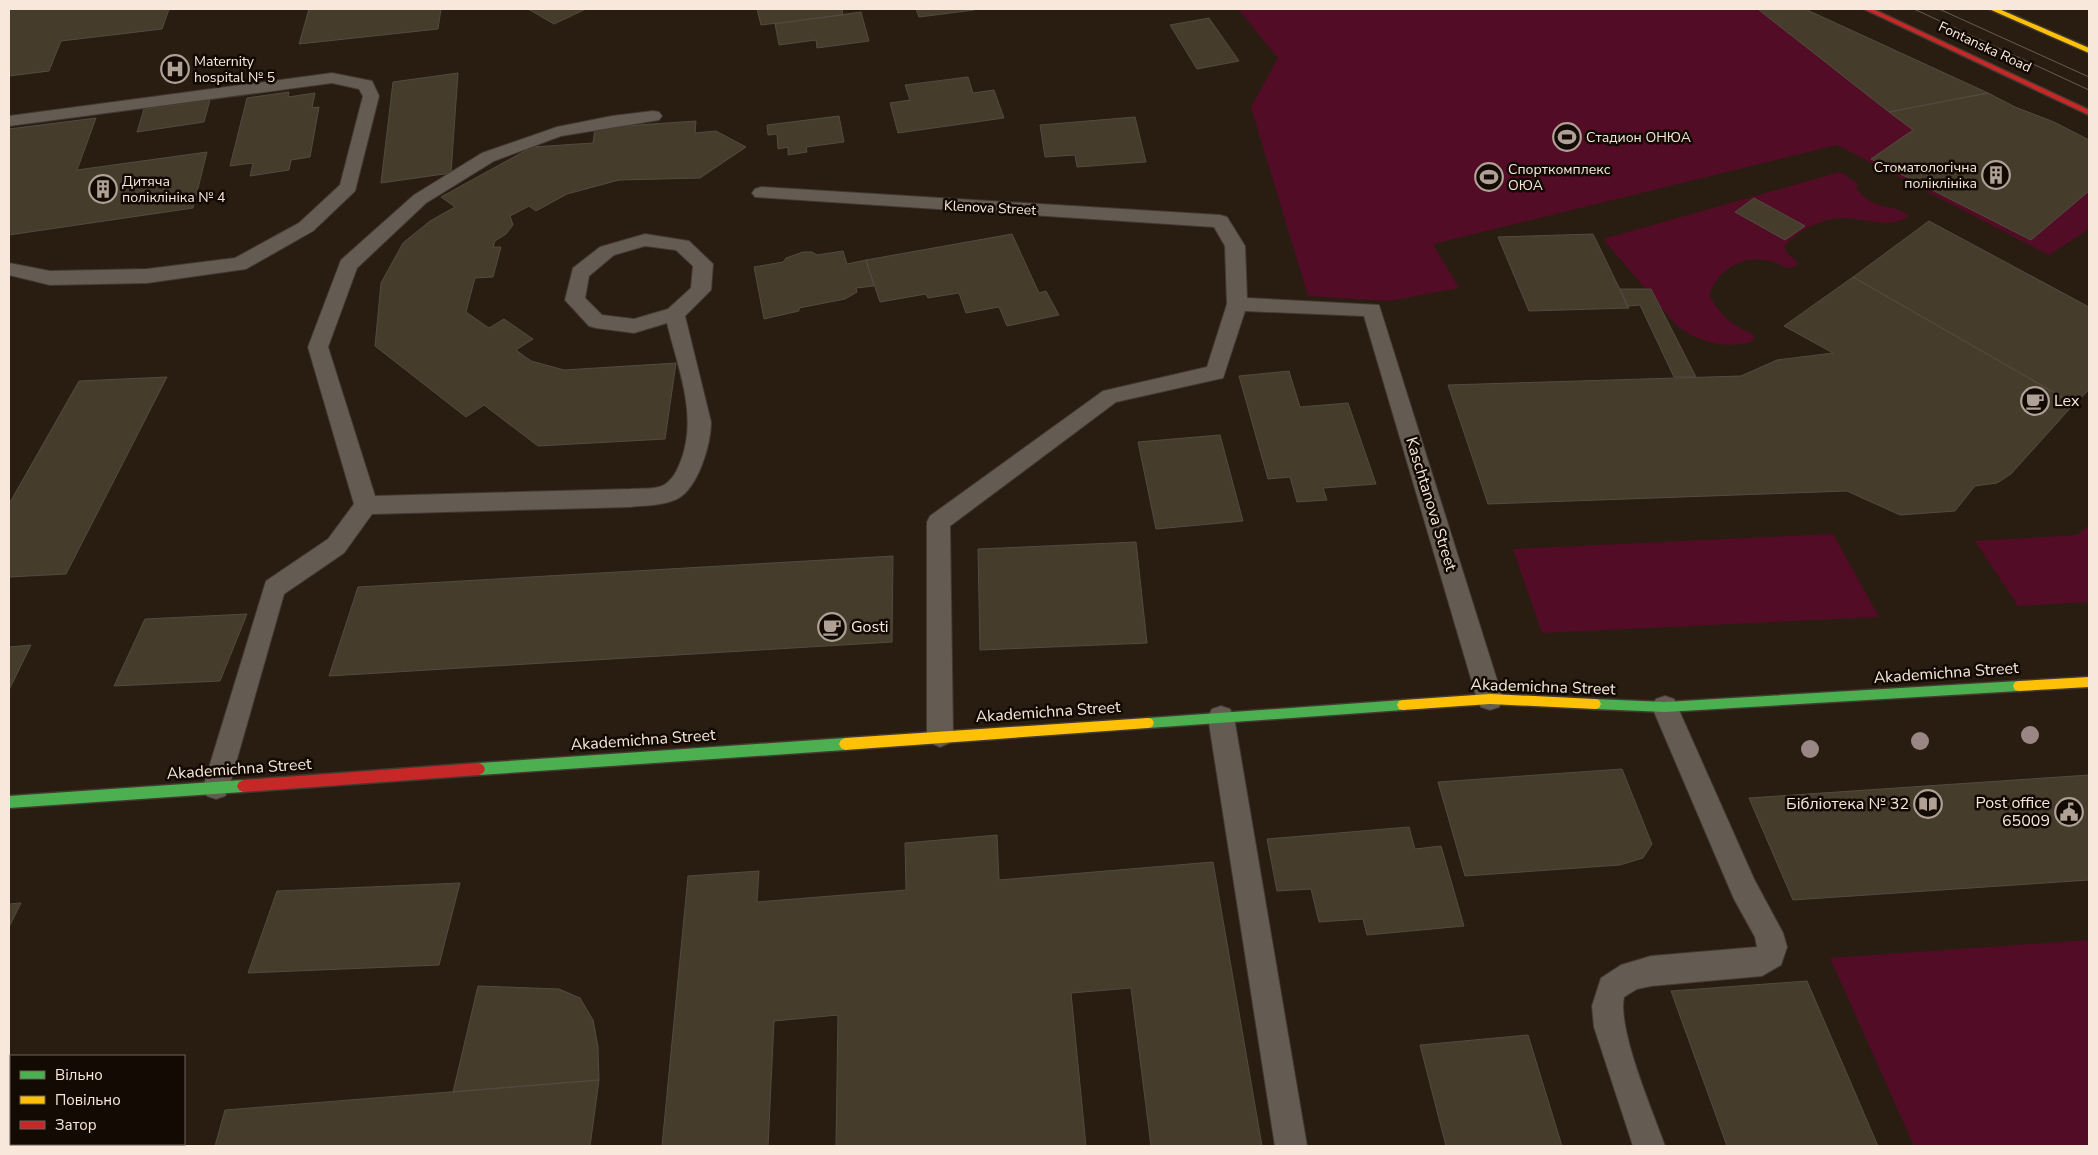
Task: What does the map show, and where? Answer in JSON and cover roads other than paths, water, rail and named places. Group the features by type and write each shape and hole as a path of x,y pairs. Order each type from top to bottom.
{"street":[{"name":"Fontanska Road","path":"1868,9 2089,113"},
{"path":"1993,9 2089,52"},
{"name":"Akademichna Street","path":"9,802 1490,699 1665,707 2089,682"}],"lane":[{"path":"9,121 332,78 366,85 371,96 349,187 306,227 239,264 147,276 50,278 9,269"},
{"path":"366,505 318,347 348,265 420,199 488,157 557,132 612,121 654,116"},
{"name":"Klenova Street","path":"760,193 1220,221 1235,246 1237,304"},
{"path":"645,240 682,245 703,264 701,290 675,314 634,326 596,321 575,300 580,273 607,251 645,240"},
{"path":"940,736 938,522 1110,396 1216,373 1237,304"},
{"name":"Kaschtanova Street","path":"1237,304 1372,310 1490,699"},
{"path":"366,505 630,498 663,495 675,490 683,480 691,462 696,448 700,424 675,314"},
{"path":"216,787 274,588 336,546 366,505"},
{"path":"1649,1146 1609,1027 1607,1006 1611,988 1632,975 1651,971 1762,961 1771,955 1772,947 1770,933 1744,889 1665,707"},
{"path":"1221,717 1291,1146"}],"tram line":[{"path":"1914,9 2089,90"},
{"path":"1939,9 2089,77"}],"place":[{"name":"Maternity hospital № 5","path":"175,69"},
{"name":"Стадион ОНЮА","path":"1567,137"},
{"name":"Стоматологічна поліклініка","path":"1996,175"},
{"name":"Спорткомплекс ОЮА","path":"1489,177"},
{"name":"Дитяча поліклініка № 4","path":"103,189"},
{"name":"Lex","path":"2035,401"},
{"name":"Gosti","path":"832,627"},
{"name":"Бібліотека № 32","path":"1928,804"},
{"name":"Post office 65009","path":"2069,812"}]}
